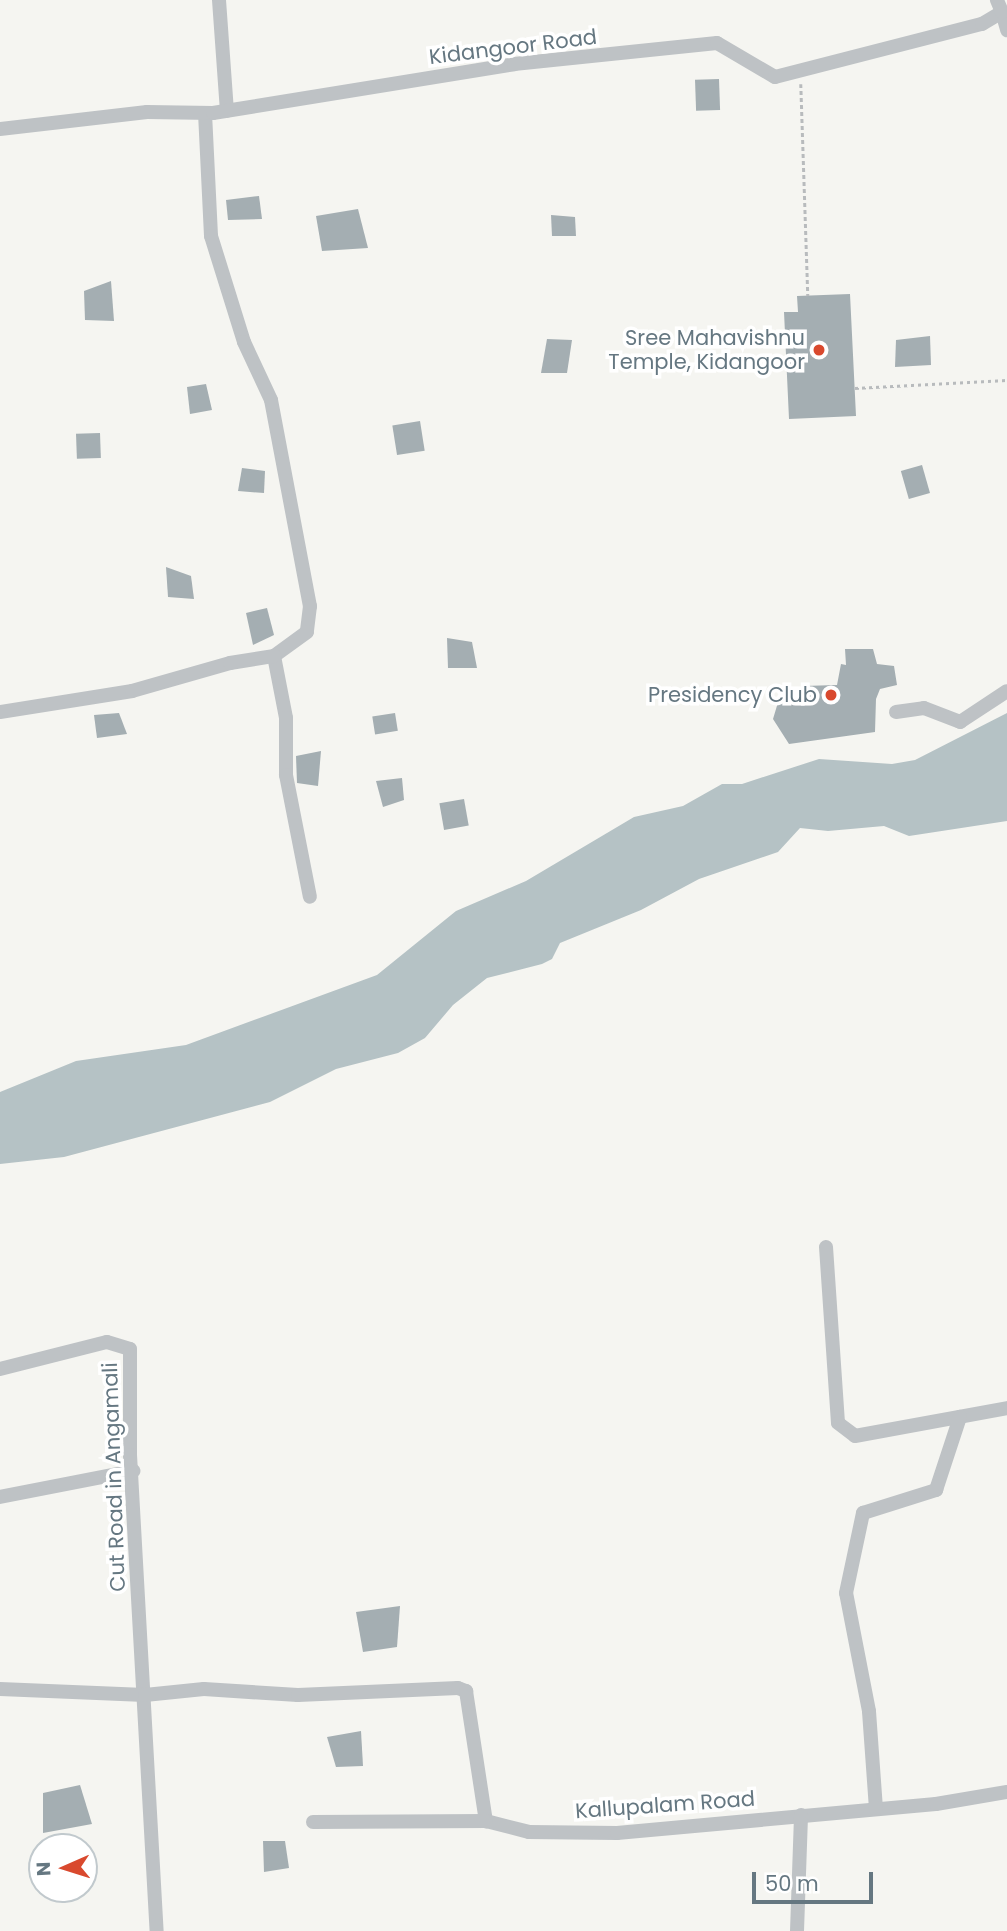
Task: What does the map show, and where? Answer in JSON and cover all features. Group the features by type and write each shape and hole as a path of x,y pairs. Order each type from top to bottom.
{"street":[{"path":"219,0 227,111"},
{"path":"1000,6 1007,30"},
{"name":"Kidangoor Road","path":"0,129 147,112 227,111 514,64 717,43 775,77 982,24 1000,6"},
{"path":"0,712 132,691 230,663 274,656 307,632 310,606 271,400 244,342 211,236 205,113"},
{"path":"274,656 286,718 286,775 310,897"},
{"path":"895,712 924,708 960,722 1007,691"},
{"path":"826,1247 838,1423 855,1436 1007,1408"},
{"name":"Cut Road in Angamali","path":"0,1368 107,1342 130,1349 133,1471 157,1931"},
{"path":"876,1809 869,1711 846,1593 863,1513 936,1490 960,1417"},
{"path":"0,1497 75,1479 133,1471"},
{"path":"0,1689 145,1695 204,1689 298,1695 458,1688 467,1691 486,1821"},
{"name":"Kallupalam Road","path":"313,1822 486,1821 529,1832 617,1833 876,1809 1007,1792"},
{"path":"797,1931 801,1815"}],"path":[{"path":"800,70 808,296"},
{"path":"855,388 1007,380"}],"shaded area":[{"path":"1007,713 1007,821 909,836 884,826 828,831 800,828 778,852 699,879 641,910 560,943 552,959 542,964 487,978 453,1005 425,1038 398,1053 336,1069 270,1102 64,1157 0,1164 0,1092 76,1061 186,1045 377,975 456,911 526,881 634,817 683,806 722,784 742,784 819,759 892,764 915,760"}],"building":[{"path":"719,79 720,110 696,111 695,80"},
{"path":"259,196 262,219 228,220 226,200"},
{"path":"358,209 368,248 322,251 316,216"},
{"path":"551,215 575,217 576,236 552,236"},
{"path":"111,281 114,321 85,320 84,291"},
{"name":"Sree Mahavishnu Temple, Kidangoor","path":"850,294 856,416 789,419 784,312 798,312 797,296"},
{"path":"930,336 931,365 895,367 896,340"},
{"path":"547,339 572,340 567,373 541,373"},
{"path":"206,384 212,410 190,414 187,387"},
{"path":"420,421 425,451 397,455 392,425"},
{"path":"100,433 101,458 77,459 76,434"},
{"path":"922,465 930,493 909,499 901,471"},
{"path":"242,468 265,471 264,493 238,491"},
{"path":"166,567 191,576 194,599 168,597"},
{"path":"267,608 274,635 253,645 246,613"},
{"path":"447,638 472,642 477,668 448,668"},
{"name":"Presidency Club","path":"845,649 873,649 877,664 894,666 897,685 880,689 876,699 875,732 789,744 773,719 779,699 803,686 837,685 841,664 846,665"},
{"path":"119,713 127,734 97,738 94,715"},
{"path":"395,713 398,731 375,734 372,717"},
{"path":"321,751 318,786 297,783 296,756"},
{"path":"402,778 404,800 383,807 376,781"},
{"path":"464,799 469,826 444,830 439,803"},
{"path":"400,1606 397,1647 363,1652 356,1612"},
{"path":"361,1731 363,1766 336,1767 327,1737"},
{"path":"80,1785 92,1824 43,1833 43,1793"},
{"path":"263,1841 285,1841 289,1868 264,1872"}],"place":[{"name":"Sree Mahavishnu Temple, Kidangoor","path":"819,350"},
{"name":"Presidency Club","path":"831,695"}]}
